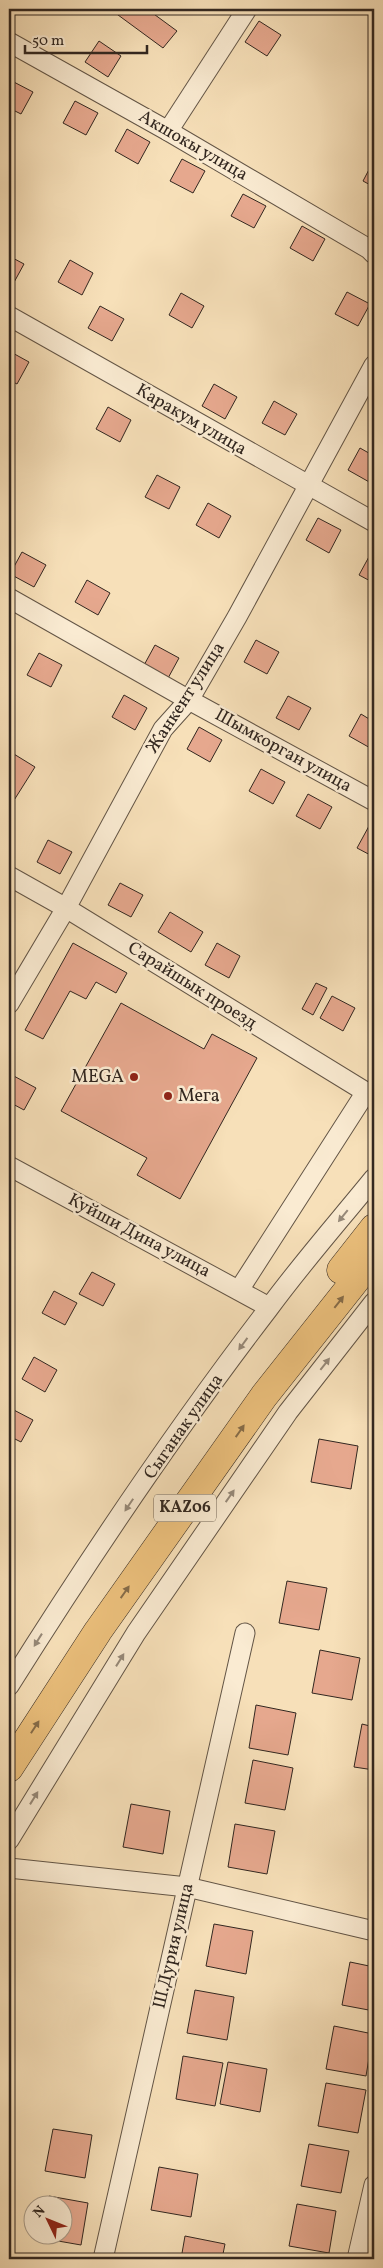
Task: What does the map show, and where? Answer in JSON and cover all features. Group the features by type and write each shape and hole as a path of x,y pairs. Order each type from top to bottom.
{"highway":[{"name":"KАZ06","path":"9,1734 82,1620 249,1385 374,1228"},
{"name":"KАZ06","path":"9,1768 98,1631 258,1404 374,1257"}],"street":[{"path":"168,131 247,9"},
{"name":"Акшокы улица","path":"9,42 373,248"},
{"name":"Каракум улица","path":"9,316 374,522"},
{"name":"Жанкент улица","path":"9,1004 66,908 163,729 189,700 374,365"},
{"name":"Шымкорган улица","path":"9,598 189,700 374,801"},
{"name":"Сарайшык проезд","path":"9,876 66,908 370,1095"},
{"path":"239,1290 370,1095"},
{"name":"Куйши Дина улица","path":"9,1166 269,1307"},
{"name":"Сыганак улица","path":"9,1686 50,1620 181,1429 269,1307 374,1178"},
{"path":"9,1840 136,1633 288,1412 374,1302"},
{"name":"Ш.Дурия улица","path":"102,2259 188,1887 212,1769 245,1633"},
{"path":"9,1868 188,1887 374,1931"},
{"path":"357,2259 374,2185"}],"building":[{"path":"116,9 147,9 177,31 163,48 114,12"},
{"path":"259,21 281,35 267,56 245,42"},
{"path":"99,41 121,56 108,77 85,62"},
{"path":"10,80 33,92 21,114 9,108"},
{"path":"75,101 98,113 86,135 63,123"},
{"path":"127,129 150,142 138,164 115,151"},
{"path":"182,159 205,171 193,193 170,181"},
{"path":"374,160 374,187 363,181"},
{"path":"243,194 266,206 254,228 231,216"},
{"path":"302,226 325,239 313,261 290,248"},
{"path":"9,256 24,264 12,286 9,284"},
{"path":"70,260 93,273 82,295 58,282"},
{"path":"347,292 370,304 358,326 335,314"},
{"path":"181,293 204,306 192,328 169,315"},
{"path":"100,306 124,319 112,341 88,328"},
{"path":"9,351 29,362 17,384 9,380"},
{"path":"214,384 237,397 225,419 202,406"},
{"path":"274,401 297,414 285,435 262,423"},
{"path":"108,407 131,420 120,442 96,429"},
{"path":"360,448 374,456 374,477 371,483 348,470"},
{"path":"157,475 180,487 169,509 145,497"},
{"path":"208,503 231,516 219,538 196,525"},
{"path":"318,518 341,530 329,553 306,540"},
{"path":"22,552 46,565 34,587 10,574"},
{"path":"371,553 374,555 374,583 359,575"},
{"path":"87,580 110,593 98,615 75,602"},
{"path":"256,640 279,652 267,674 244,662"},
{"path":"155,645 179,658 167,680 143,667"},
{"path":"39,653 62,665 51,687 27,675"},
{"path":"124,695 147,708 135,730 112,717"},
{"path":"288,696 311,708 299,730 276,718"},
{"path":"361,714 374,722 374,745 372,749 349,736"},
{"path":"199,727 222,740 210,762 187,749"},
{"path":"9,751 35,767 11,805 9,803"},
{"path":"261,769 285,782 273,804 249,791"},
{"path":"308,794 332,807 320,829 296,816"},
{"path":"369,826 374,829 374,857 357,848"},
{"path":"48,840 72,852 60,874 37,862"},
{"path":"120,883 143,895 131,917 108,905"},
{"path":"170,912 203,932 191,952 158,932"},
{"path":"73,943 127,973 116,993 96,982 86,999 70,991 43,1039 25,1030"},
{"path":"217,943 240,956 229,978 205,965"},
{"path":"316,983 327,988 313,1015 302,1009"},
{"path":"332,996 355,1008 343,1031 320,1018"},
{"path":"121,1003 204,1049 212,1034 257,1058 180,1199 137,1175 147,1158 61,1111"},
{"path":"12,1075 36,1088 24,1110 9,1102 9,1082"},
{"path":"92,1272 115,1284 103,1306 79,1294"},
{"path":"54,1291 77,1303 65,1325 42,1313"},
{"path":"34,1357 57,1370 45,1392 22,1379"},
{"path":"10,1408 33,1420 21,1442 9,1436"},
{"path":"319,1439 358,1446 351,1489 311,1482"},
{"path":"287,1581 327,1588 319,1630 279,1623"},
{"path":"320,1650 360,1658 352,1700 312,1693"},
{"path":"256,1705 296,1713 288,1755 249,1748"},
{"path":"362,1724 374,1727 374,1770 354,1767"},
{"path":"253,1760 293,1768 285,1810 245,1803"},
{"path":"131,1804 170,1811 163,1854 123,1847"},
{"path":"235,1824 275,1831 267,1874 228,1867"},
{"path":"214,1924 253,1931 246,1974 206,1966"},
{"path":"350,1962 374,1967 374,2011 342,2005"},
{"path":"195,1990 234,1997 227,2040 187,2033"},
{"path":"334,2026 373,2034 366,2076 326,2069"},
{"path":"183,2056 223,2063 215,2106 176,2099"},
{"path":"228,2062 267,2069 260,2112 220,2104"},
{"path":"326,2083 366,2090 358,2133 318,2126"},
{"path":"53,2129 92,2135 85,2178 45,2171"},
{"path":"309,2144 349,2151 341,2193 301,2186"},
{"path":"159,2167 198,2174 191,2217 151,2210"},
{"path":"72,2200 88,2203 81,2245 72,2243"},
{"path":"297,2204 336,2211 329,2253 289,2246"},
{"path":"185,2236 225,2244 222,2259 181,2259"}],"place":[{"name":"MEGA","path":"134,1077"},
{"name":"Мега","path":"168,1096"}]}
